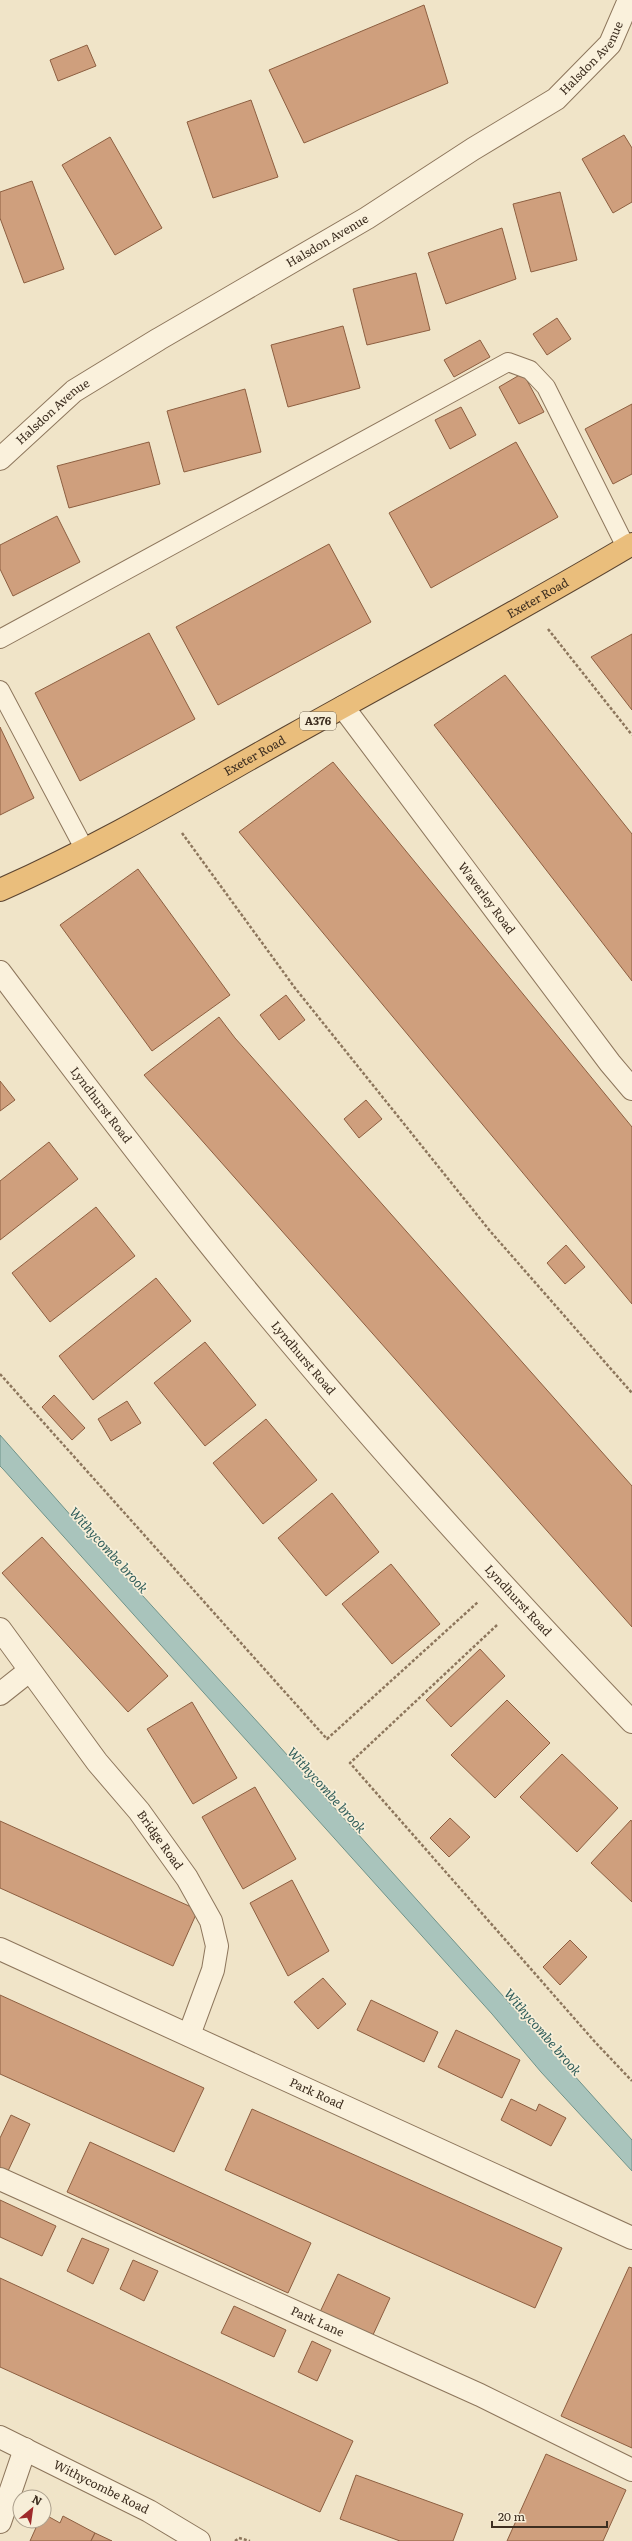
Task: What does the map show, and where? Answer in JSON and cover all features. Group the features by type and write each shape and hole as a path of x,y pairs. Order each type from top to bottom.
{"highway":[{"name":"Exeter Road","path":"0,890 85,850 164,808 343,707 529,605 629,545"}],"street":[{"name":"Halsdon Avenue","path":"0,459 74,391 159,339 367,218 473,149 556,99 610,44 630,0"},
{"name":"Waverley Road","path":"343,707 605,1057 632,1089"},
{"name":"Lyndhurst Road","path":"0,972 202,1235 344,1405 519,1604 632,1722"},
{"name":"Bridge Road","path":"0,1630 97,1762 139,1811 187,1878 211,1921 217,1946 213,1970 189,2035"},
{"path":"0,1694 29,1671"},
{"name":"Park Road","path":"0,1949 632,2238"},
{"name":"Park Lane","path":"0,2179 480,2395 632,2470"},
{"name":"Withycombe Road","path":"0,2437 149,2511 199,2541"},
{"path":"0,2522 25,2449"}],"lane":[{"path":"0,639 508,362 530,370 546,387 629,545"},
{"path":"0,690 85,850"}],"path":[{"path":"529,605 632,735"},
{"path":"164,808 295,988 325,1026 490,1231 632,1393"},
{"path":"0,1374 327,1739 500,1582"},
{"path":"519,1604 350,1763 585,2030 632,2081"},
{"path":"236,2541 239,2538 250,2541"}],"water":[{"path":"0,1435 102,1551 263,1728 632,2140 632,2171 541,2072 492,2014 0,1466"}],"building":[{"path":"424,5 448,83 304,143 269,70"},
{"path":"87,45 96,66 58,81 50,60"},
{"path":"251,100 278,177 213,198 187,122"},
{"path":"624,135 632,148 632,202 613,213 582,159"},
{"path":"110,137 162,228 115,255 62,165"},
{"path":"32,181 64,269 24,283 0,218 0,192"},
{"path":"560,192 577,260 531,272 513,204"},
{"path":"502,228 516,279 446,304 428,253"},
{"path":"416,273 430,330 367,345 353,289"},
{"path":"557,318 571,339 547,355 533,334"},
{"path":"343,326 360,388 288,407 271,345"},
{"path":"480,340 490,357 454,377 444,360"},
{"path":"523,373 544,412 519,424 499,387"},
{"path":"245,389 261,452 184,472 167,411"},
{"path":"632,404 632,474 613,484 585,429"},
{"path":"461,407 476,435 450,449 435,420"},
{"path":"149,442 160,484 69,508 57,466"},
{"path":"516,442 558,517 431,588 389,513"},
{"path":"57,516 80,562 13,596 0,569 0,545"},
{"path":"329,544 371,622 218,705 176,627"},
{"path":"149,633 195,719 80,781 35,693"},
{"path":"632,634 632,710 591,657"},
{"path":"505,675 632,834 632,981 434,725"},
{"path":"0,727 34,798 0,815"},
{"path":"333,762 632,1127 632,1304 239,832"},
{"path":"138,869 230,995 152,1051 60,925"},
{"path":"286,995 305,1020 279,1040 260,1015"},
{"path":"219,1017 235,1038 632,1486 632,1627 144,1075"},
{"path":"0,1081 15,1100 0,1111"},
{"path":"366,1100 382,1119 359,1138 344,1119"},
{"path":"49,1142 78,1179 0,1240 0,1181"},
{"path":"96,1207 135,1256 50,1322 12,1273"},
{"path":"566,1245 585,1267 565,1284 547,1263"},
{"path":"156,1278 191,1321 93,1400 59,1356"},
{"path":"205,1342 256,1405 205,1446 154,1383"},
{"path":"54,1395 85,1428 72,1440 42,1407"},
{"path":"127,1401 141,1423 111,1441 98,1419"},
{"path":"266,1419 317,1480 263,1524 213,1463"},
{"path":"332,1493 379,1552 326,1596 278,1538"},
{"path":"42,1537 168,1676 128,1712 2,1573"},
{"path":"391,1564 440,1624 392,1664 342,1604"},
{"path":"480,1649 505,1676 451,1727 426,1700"},
{"path":"507,1700 550,1743 495,1798 451,1755"},
{"path":"192,1702 237,1778 193,1804 147,1729"},
{"path":"562,1754 618,1808 577,1852 520,1797"},
{"path":"255,1787 296,1859 243,1889 202,1817"},
{"path":"450,1818 470,1837 449,1857 430,1838"},
{"path":"631,1820 632,1822 632,1902 591,1863"},
{"path":"0,1821 198,1910 173,1966 0,1888"},
{"path":"292,1880 329,1951 288,1976 250,1903"},
{"path":"570,1940 587,1957 560,1985 543,1967"},
{"path":"323,1978 346,2004 318,2029 294,2002"},
{"path":"0,1995 204,2088 174,2152 0,2074"},
{"path":"371,2000 438,2032 424,2062 357,2030"},
{"path":"456,2030 520,2060 502,2098 438,2067"},
{"path":"511,2099 536,2111 539,2104 566,2118 551,2146 501,2120"},
{"path":"252,2109 562,2248 535,2308 225,2170"},
{"path":"11,2115 30,2124 8,2171 0,2168 0,2138"},
{"path":"90,2142 311,2243 288,2293 67,2192"},
{"path":"0,2200 56,2226 42,2256 0,2237"},
{"path":"82,2238 109,2249 93,2284 67,2271"},
{"path":"133,2260 158,2271 144,2301 120,2289"},
{"path":"629,2267 632,2268 632,2448 561,2416"},
{"path":"338,2274 390,2298 372,2337 320,2312"},
{"path":"0,2278 353,2441 320,2512 0,2367"},
{"path":"234,2306 286,2330 274,2357 221,2333"},
{"path":"312,2341 331,2350 317,2381 298,2372"},
{"path":"546,2454 626,2490 603,2541 507,2541"},
{"path":"356,2475 463,2514 453,2541 400,2541 340,2519"},
{"path":"63,2516 95,2533 91,2541 30,2541 35,2529 52,2529 52,2518 60,2523"},
{"path":"95,2533 112,2541 91,2541"}],"water label":[{"name":"Withycombe brook","path":"109,1550"},
{"name":"Withycombe brook","path":"327,1790"},
{"name":"Withycombe brook","path":"543,2032"}]}
